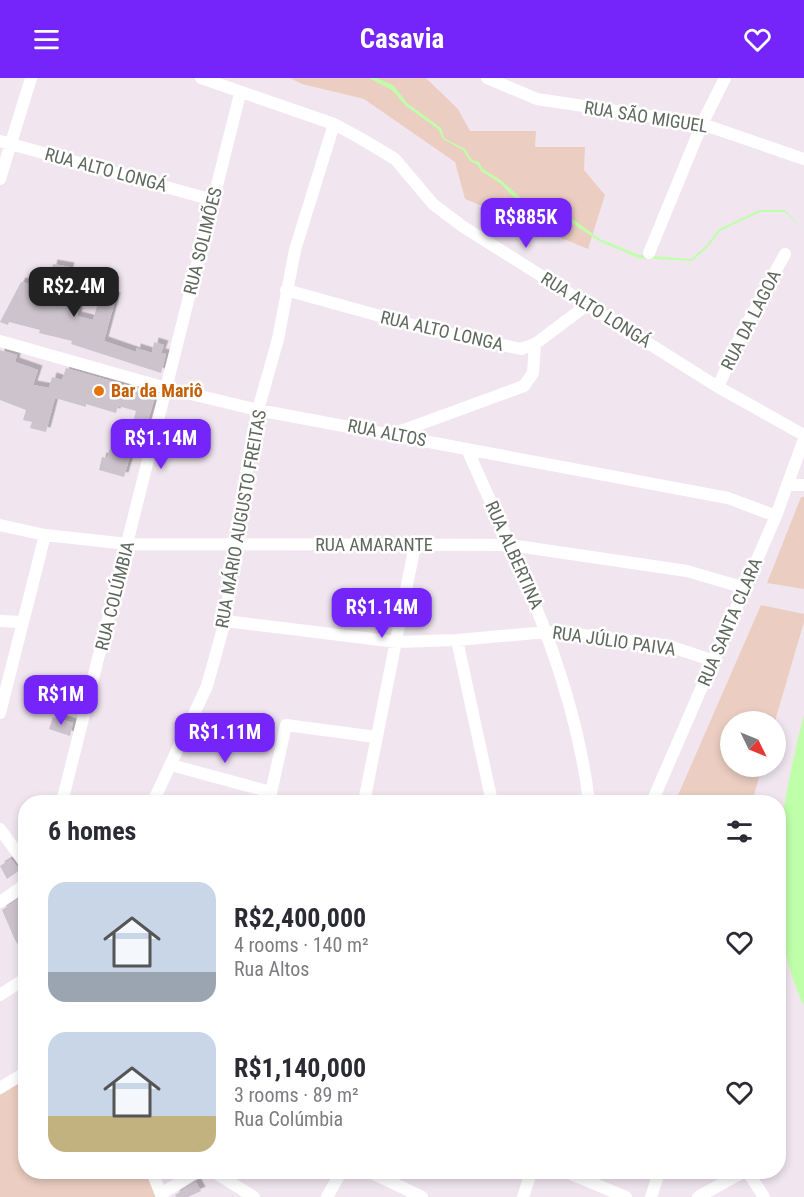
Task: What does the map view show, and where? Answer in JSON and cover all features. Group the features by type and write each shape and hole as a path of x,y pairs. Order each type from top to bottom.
{"street":[{"path":"0,178 6,142 31,78"},
{"name":"RUA ALTO LONGÁ","path":"201,78 240,94 334,124 395,159 447,216 718,387 804,437"},
{"name":"RUA SÃO MIGUEL","path":"487,78 537,99 702,124 804,159"},
{"path":"649,254 702,124 725,78"},
{"name":"RUA SOLIMÕES","path":"165,388 240,94"},
{"name":"RUA MÁRIO AUGUSTO FREITAS","path":"156,795 207,686 225,621 258,410 278,339 295,250 334,124"},
{"name":"RUA ALTO LONGÁ","path":"6,142 213,200"},
{"name":"RUA DA LAGOA","path":"718,387 742,333 785,254"},
{"name":"RUA ALTO LONGA","path":"286,290 427,329 521,349 535,344"},
{"path":"393,434 524,386 533,373 535,344 587,305"},
{"name":"RUA ALTOS","path":"0,341 165,388 258,410 728,498 776,516"},
{"name":"RUA COLÚMBIA","path":"64,795 165,388"},
{"name":"RUA SANTA CLARA","path":"655,795 776,516 804,437"},
{"name":"RUA ALBERTINA","path":"467,449 547,632 576,723 589,795"},
{"path":"787,485 804,485"},
{"name":"RUA AMARANTE","path":"0,525 45,535 128,544 510,545 687,571 744,588"},
{"path":"0,713 45,535"},
{"path":"365,795 415,545"},
{"path":"0,621 23,622"},
{"name":"RUA JÚLIO PAIVA","path":"225,621 397,642 457,640 547,632 669,646 714,661"},
{"path":"457,640 490,795"},
{"path":"270,795 286,724 376,737"},
{"path":"171,765 264,795"},
{"path":"0,829 18,854"},
{"path":"0,902 18,890"},
{"path":"0,995 18,983"},
{"path":"0,1088 18,1077"},
{"path":"155,1179 161,1195 185,1179"},
{"path":"225,1179 254,1197"},
{"path":"327,1197 337,1179"},
{"path":"385,1179 422,1197"},
{"path":"524,1197 529,1179"},
{"path":"583,1179 626,1197"},
{"path":"651,1197 656,1179"},
{"path":"698,1197 730,1179"},
{"path":"752,1179 764,1197"}],"shaded area":[{"path":"290,78 426,78 458,109 470,131 536,131 535,147 585,147 584,170 605,195 588,249 465,199 455,162 364,99 302,84"},
{"path":"369,78 377,78 394,86 407,103 441,128 444,138 465,149 472,160 479,162 483,169 502,181 524,201 563,212 600,239 639,255 691,259 706,246 719,229 759,210 785,210 804,230 785,212 760,212 720,231 707,248 692,261 638,258 599,241 561,216 521,205 500,183 470,161 463,150 443,139 438,129 406,106 392,90"},
{"path":"801,497 804,497 804,589 767,583"},
{"path":"761,605 804,614 804,622 778,711 720,711 720,777 759,777 754,795 678,795"},
{"path":"804,714 804,1006 790,970 786,952 786,799"},
{"path":"18,1083 18,1179 158,1179 165,1197 0,1197 0,1095"}],"building":[{"path":"53,264 70,267 68,274 86,274 77,316 93,320 101,293 116,297 104,341 136,352 136,348 152,353 154,342 164,345 161,353 166,354 161,373 71,344 72,341 39,333 40,330 0,322 21,282 48,288"},
{"path":"0,350 17,355 15,362 38,370 33,385 49,388 52,377 62,380 66,368 156,394 140,448 133,446 124,477 99,470 102,457 107,458 112,443 119,445 122,436 132,426 136,411 118,406 116,413 55,398 46,432 30,428 32,422 23,420 26,410 0,400"},
{"path":"53,717 73,723 70,736 49,729"},
{"path":"11,859 18,868 18,871 7,879 0,866"},
{"path":"18,899 18,944 15,940 2,910"},
{"path":"196,1182 201,1191 188,1197 176,1197 175,1195"}],"place":[{"name":"Bar da Mariô","path":"99,391"}]}
